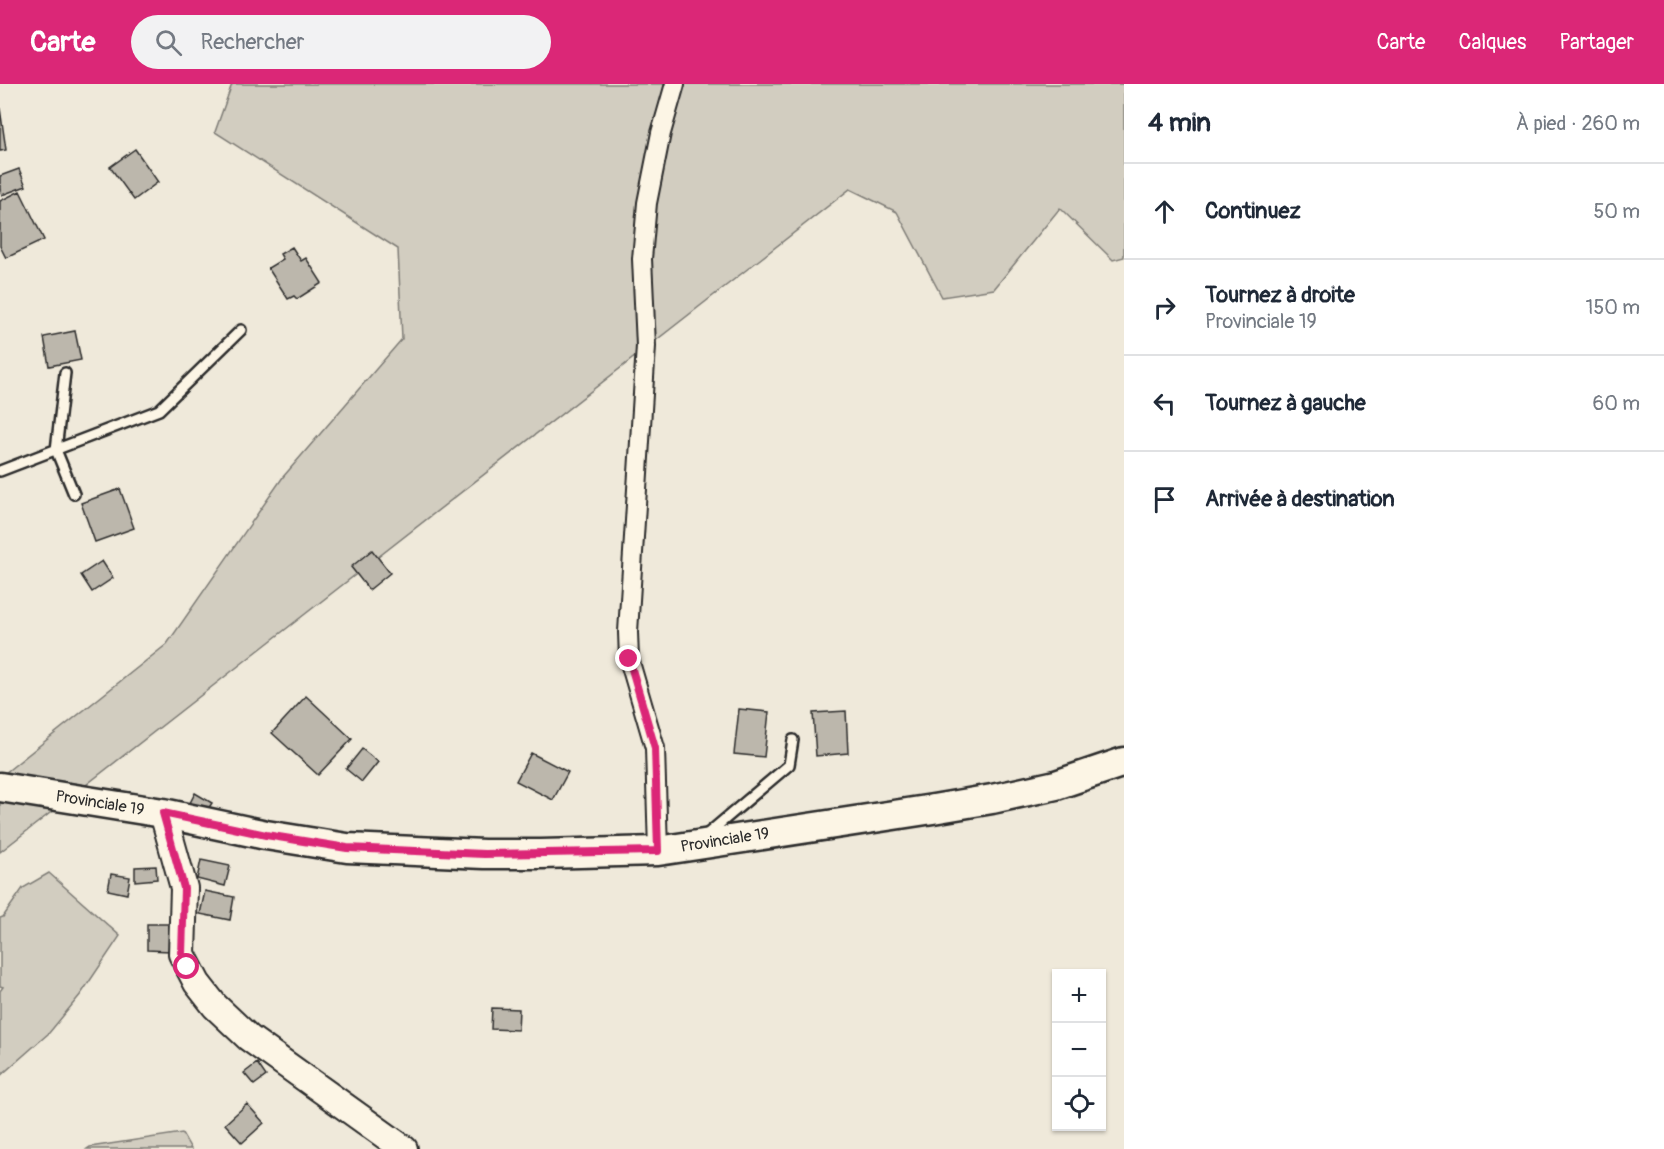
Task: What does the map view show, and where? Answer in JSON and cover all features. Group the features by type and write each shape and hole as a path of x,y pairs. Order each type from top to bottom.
{"main road":[{"name":"Provinciale 19","path":"1,783 266,835 347,848 484,854 658,851 992,799 1056,785 1124,762"}],"street":[{"path":"658,851 655,748 629,659 628,632 646,346 642,259 647,202 675,84"},
{"path":"163,813 184,888 182,954 197,983 215,1006 249,1038 404,1149"}],"lane":[{"path":"0,471 159,410 241,330"},
{"path":"65,373 56,450 74,494"},
{"path":"658,851 698,842 789,765 794,740"}],"shaded area":[{"path":"232,84 1124,84 1124,257 1113,260 1060,208 994,289 942,297 897,212 850,189 0,852 0,777 167,644 283,477 402,339 398,249 215,132"},
{"path":"49,873 120,936 81,994 49,1033 0,1076 0,991 3,987 0,986 0,918 23,888"},
{"path":"182,1133 191,1149 87,1149 90,1147"}],"building":[{"path":"0,108 6,150 0,151"},
{"path":"135,149 158,182 134,200 110,167"},
{"path":"19,169 26,186 2,195 0,176"},
{"path":"20,191 44,240 6,258 0,246 0,201"},
{"path":"292,247 301,261 306,258 322,283 297,299 294,296 288,299 268,268 283,259 280,254"},
{"path":"75,331 81,360 49,366 44,337"},
{"path":"120,489 134,528 95,542 81,503"},
{"path":"372,550 390,573 369,590 351,567"},
{"path":"102,561 113,578 92,592 81,575"},
{"path":"306,696 352,739 318,775 272,733"},
{"path":"739,709 769,712 764,757 734,754"},
{"path":"846,711 848,753 816,756 813,713"},
{"path":"362,749 378,762 362,782 346,769"},
{"path":"531,753 568,772 553,800 516,781"},
{"path":"195,793 212,803 206,812 190,803"},
{"path":"201,860 230,866 225,886 197,879"},
{"path":"156,866 157,879 135,881 135,867"},
{"path":"111,874 130,877 127,894 108,890"},
{"path":"205,891 234,897 230,920 200,914"},
{"path":"147,924 170,924 170,951 147,950"},
{"path":"492,1008 519,1009 518,1030 491,1029"},
{"path":"257,1063 266,1076 254,1085 244,1073"},
{"path":"247,1104 264,1123 242,1143 225,1124"}],"route":[{"path":"187,967 182,954 184,888 163,813 266,835 347,848 484,854 658,851 655,748 629,659"}]}
